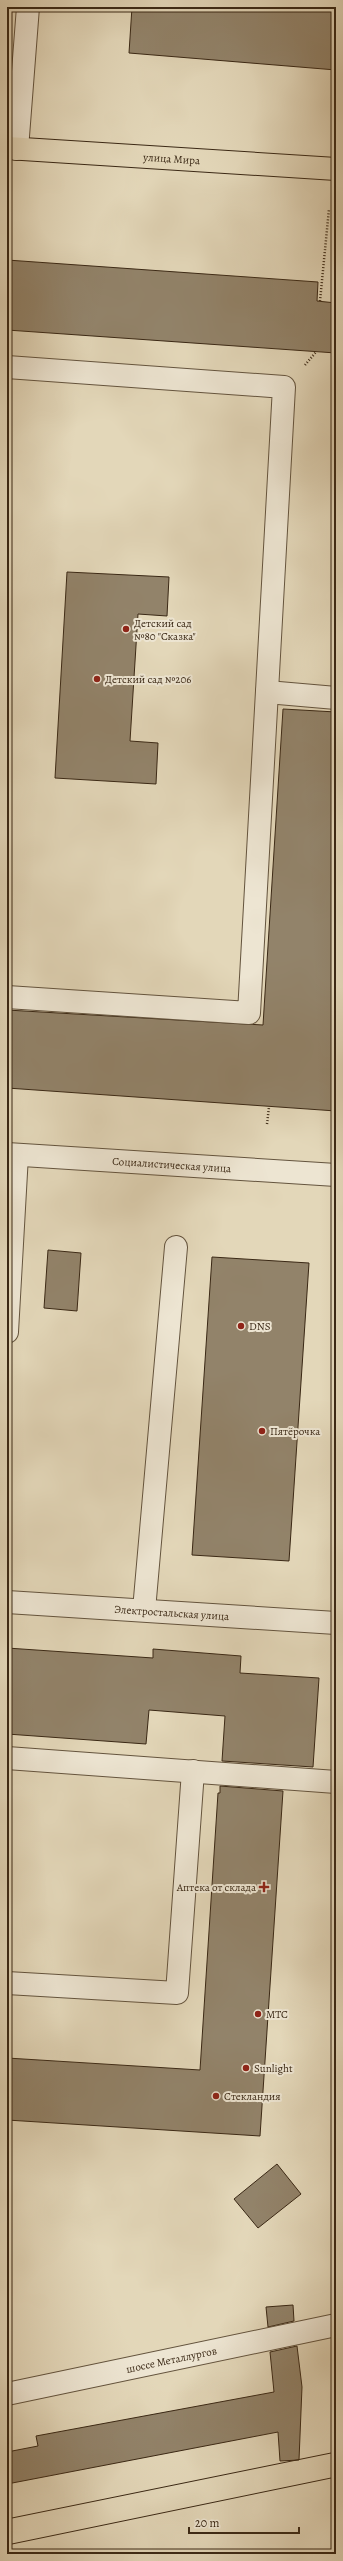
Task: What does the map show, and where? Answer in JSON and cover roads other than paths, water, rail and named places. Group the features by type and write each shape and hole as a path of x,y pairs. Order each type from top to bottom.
{"main road":[{"name":"улица Мира","path":"12,148 336,169"}],"street":[{"path":"12,148 28,7"},
{"path":"7,367 284,388 249,1013 7,998"},
{"path":"267,692 336,698"},
{"path":"7,1332 12,1154"},
{"name":"Социалистическая улица","path":"12,1154 336,1175"},
{"path":"144,1610 176,1247"},
{"name":"Электростальская улица","path":"7,1602 336,1623"},
{"path":"7,1758 336,1782"},
{"path":"7,1983 177,1993 192,1771"},
{"name":"шоссе Металлургов","path":"7,2394 336,2325"}],"tram line":[{"path":"7,2519 336,2452"},
{"path":"7,2545 336,2477"}],"place":[{"name":"Детский сад №80 \"Сказка\"","path":"126,629"},
{"name":"Детский сад №206","path":"97,679"},
{"name":"DNS","path":"241,1326"},
{"name":"Пятёрочка","path":"262,1431"},
{"name":"Аптека от склада","path":"264,1887"},
{"name":"МТС","path":"258,2014"},
{"name":"Sunlight","path":"246,2068"},
{"name":"Стекландия","path":"216,2096"}]}
